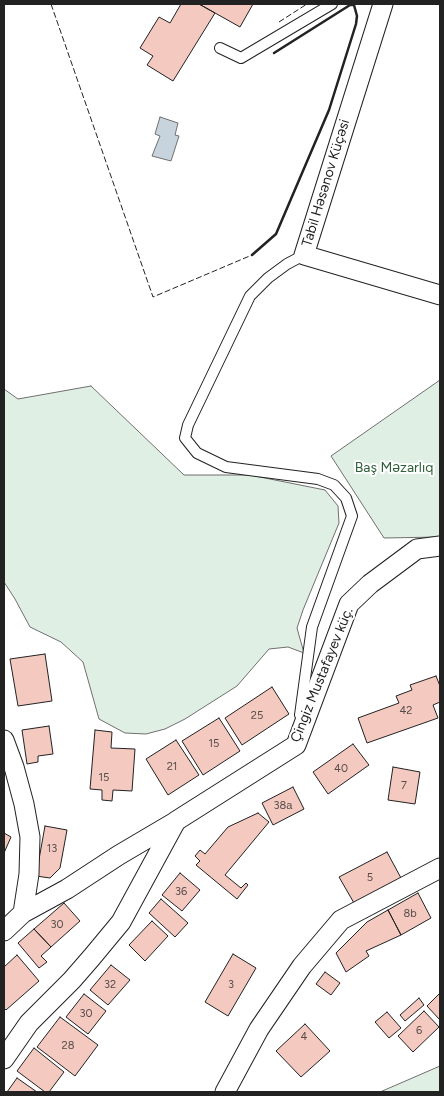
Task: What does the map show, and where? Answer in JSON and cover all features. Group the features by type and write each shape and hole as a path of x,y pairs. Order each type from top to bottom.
{"street":[{"name":"Tabil Həsənov Küçəsi","path":"379,7 304,255 440,294"},
{"name":"Çingiz Mustafayev küç.","path":"4,931 23,914 296,745 349,604 370,584 418,549 440,546"},
{"path":"4,740 24,804 30,837 29,874 23,914"},
{"path":"4,1059 29,1023 72,980 120,922 150,871 176,821"},
{"path":"225,1092 265,1021 302,966 341,920 440,868"}],"lane":[{"path":"220,48 241,58 332,4"},
{"path":"296,745 312,627 352,516 346,498 334,485 318,479 226,467 197,452 185,438 188,425 250,296 268,278 287,264 304,255"}],"green space":[{"name":"Baş Məzarlıq","path":"440,380 440,537 384,538 331,456"},
{"path":"91,386 184,475 250,475 325,490 338,506 339,523 297,628 304,653 288,647 269,649 237,686 185,719 165,729 146,734 125,733 99,719 83,662 61,642 30,627 4,582 4,389 18,399"},
{"path":"440,1066 440,1092 380,1092"}],"shaded area":[{"path":"160,117 178,123 175,135 179,136 171,161 152,156 160,136 155,134"}],"building":[{"path":"181,4 199,4 215,13 173,81 147,65 153,56 140,48 159,17 170,23"},
{"path":"199,4 253,4 240,27"},
{"path":"45,654 52,701 18,706 10,659"},
{"path":"436,676 440,686 440,702 433,705 438,718 367,743 358,718 399,703 396,696 412,690 410,685"},
{"path":"272,687 289,714 242,745 225,718"},
{"path":"219,718 240,751 203,775 182,741"},
{"path":"49,726 53,754 38,756 38,762 27,764 22,730"},
{"path":"95,730 112,732 111,748 135,749 132,791 113,790 112,801 102,800 102,790 90,789"},
{"path":"176,740 199,775 168,795 146,759"},
{"path":"353,744 369,765 328,794 313,772"},
{"path":"393,767 420,772 415,804 388,800"},
{"path":"293,787 304,809 273,825 262,803"},
{"path":"258,813 269,822 225,875 241,888 246,883 248,885 237,899 196,865 200,861 195,856 200,850 205,854 228,827"},
{"path":"45,826 67,830 60,868 50,878 36,876"},
{"path":"4,833 11,837 4,853"},
{"path":"387,852 401,878 354,903 339,877"},
{"path":"180,873 200,890 182,911 162,895"},
{"path":"418,893 431,918 401,935 388,910"},
{"path":"161,899 188,923 175,937 149,913"},
{"path":"64,903 80,921 51,947 34,929"},
{"path":"388,910 401,935 366,951 369,956 346,972 336,953 367,922"},
{"path":"152,921 168,936 145,961 129,945"},
{"path":"34,929 51,947 41,956 47,962 39,968 18,943"},
{"path":"233,954 256,968 228,1016 205,1002"},
{"path":"17,955 39,981 6,1010 4,1008 4,967"},
{"path":"111,965 130,980 108,1005 90,990"},
{"path":"325,972 340,983 331,995 316,984"},
{"path":"440,993 440,1020 427,1006"},
{"path":"84,994 106,1011 88,1034 66,1017"},
{"path":"419,998 424,1005 405,1021 400,1015"},
{"path":"424,1011 439,1027 413,1052 398,1036"},
{"path":"387,1012 401,1028 389,1038 375,1022"},
{"path":"60,1017 98,1045 75,1076 37,1047"},
{"path":"305,1024 330,1051 301,1077 276,1051"},
{"path":"34,1048 64,1072 49,1092 45,1092 17,1071"},
{"path":"17,1078 37,1092 7,1092"}],"fence":[{"path":"51,4 153,297 252,255"},
{"path":"279,22 307,4"}],"wall":[{"path":"252,255 276,234 329,110 356,24 357,16 354,5 350,5 274,53"}]}
